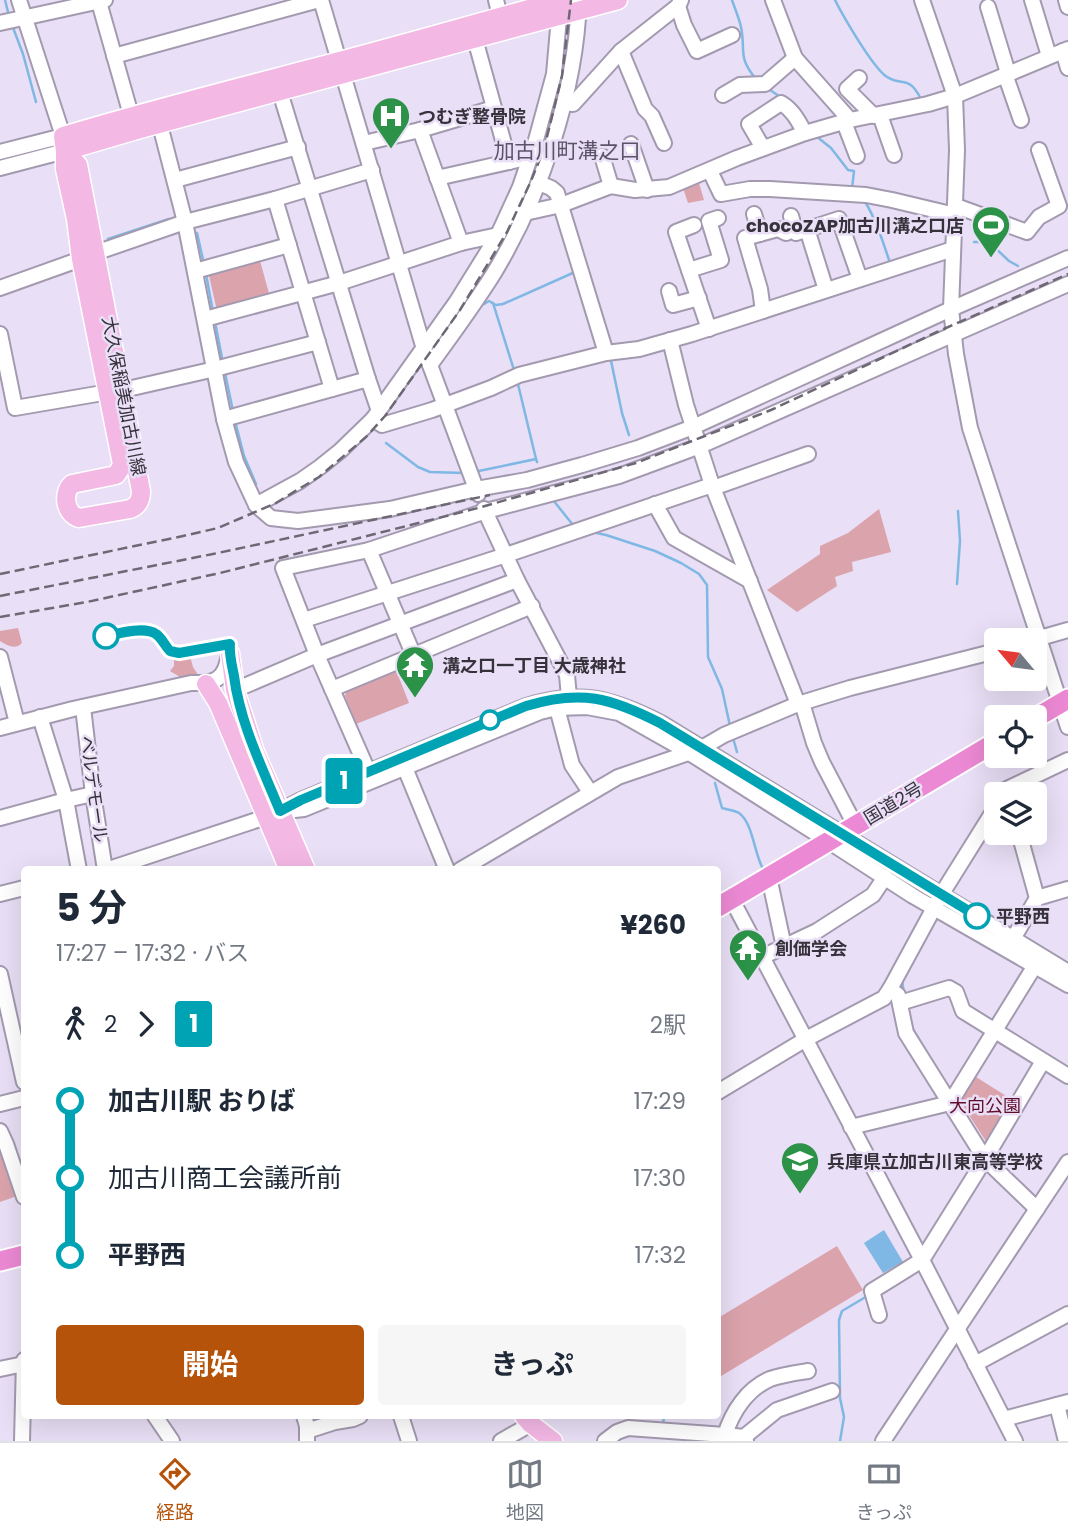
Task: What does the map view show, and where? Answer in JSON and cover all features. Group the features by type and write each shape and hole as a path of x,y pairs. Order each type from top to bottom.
{"highway":[{"path":"1047,711 1064,701"},
{"name":"国道2号","path":"724,902 984,749"},
{"path":"0,1261 21,1256"}],"main road":[{"path":"64,143 160,125 281,92 498,8 579,5 618,0"},
{"path":"64,143 131,115 475,40 560,4"},
{"name":"大久保稲美加古川線","path":"64,143 65,169 76,219 88,256 114,391 141,487 137,505 130,509 75,518 69,512 66,492 68,488 72,484 116,475 121,467 114,391"},
{"path":"230,653 235,690 256,752 288,866"},
{"path":"206,684 273,814 304,866"},
{"path":"528,1420 553,1441"}],"street":[{"path":"19,0 64,143"},
{"path":"114,56 320,0 424,349 477,491"},
{"path":"773,0 795,58 847,121 857,156"},
{"path":"922,0 955,96 957,150 951,309 953,333 970,428 1032,628"},
{"path":"1032,0 1068,68"},
{"path":"1066,0 1068,7"},
{"path":"0,23 102,1 131,115"},
{"path":"564,103 573,104 621,51 680,3 684,25 698,51 723,35"},
{"path":"430,365 494,272 539,183 537,156 554,74 560,4"},
{"path":"256,505 320,467 376,415 457,301 498,235 564,103 574,53 579,5"},
{"path":"988,7 1021,120"},
{"path":"475,40 509,162"},
{"path":"621,51 645,109 665,134"},
{"path":"507,217 561,205 611,186 635,190 669,187 805,133 955,96 1060,52"},
{"path":"723,95 740,85 765,83 795,58"},
{"path":"859,78 847,89 877,116 894,155"},
{"path":"281,92 368,379 376,415 382,425 491,388 519,375 709,329 953,249"},
{"path":"763,148 749,124 780,103 795,114 805,133"},
{"path":"364,143 494,108"},
{"path":"160,125 185,222 224,419 236,462 256,505 271,518 298,521 390,509 527,480 638,448 693,427 1068,258"},
{"path":"420,130 461,243"},
{"path":"0,152 64,143"},
{"path":"0,168 64,143"},
{"path":"631,144 647,190"},
{"path":"175,180 298,148"},
{"path":"710,171 721,194 770,189 866,195 955,211 1027,232 1039,217 1059,206 1039,150"},
{"path":"438,178 537,156"},
{"path":"602,156 611,186"},
{"path":"0,288 185,222 372,170"},
{"path":"539,183 557,193 606,353"},
{"path":"275,199 332,389"},
{"path":"754,214 760,234"},
{"path":"689,270 721,260 709,221 718,218"},
{"path":"763,311 760,289 745,238 778,229 786,233 798,225 839,219 860,279"},
{"path":"694,225 676,232 709,329"},
{"path":"798,225 827,290"},
{"path":"205,319 339,283 461,243 498,235"},
{"path":"195,271 289,244"},
{"path":"368,771 317,655 283,568 369,550 485,510 619,476 699,446 1068,284"},
{"path":"669,291 673,305 699,298"},
{"path":"0,334 3,367 15,408 114,391 215,369 318,342"},
{"path":"670,340 699,446 822,762 841,833 885,877 913,896 938,901"},
{"path":"224,419 368,379"},
{"path":"304,620 655,504 767,470 808,454"},
{"path":"655,504 674,538 750,581"},
{"path":"485,510 517,580 567,675 569,697"},
{"path":"369,550 414,656"},
{"path":"235,690 399,623 517,580"},
{"path":"332,689 532,606"},
{"path":"1047,637 1068,630"},
{"path":"0,728 191,683 206,684 220,677 227,667 230,653"},
{"path":"467,866 618,777 694,750 800,703 984,654"},
{"path":"0,657 17,723"},
{"path":"1047,664 1064,701 1068,727"},
{"path":"118,866 273,814 368,771 543,700 585,696 614,702 660,723 694,750"},
{"path":"569,697 587,707"},
{"path":"557,708 569,697"},
{"name":"ベルデモール","path":"83,707 93,794 105,866"},
{"path":"273,814 304,809 540,712 557,708 587,707 619,713 694,750 841,833 938,901 1038,961 1068,985"},
{"path":"557,708 572,765 590,793"},
{"path":"40,717 66,800 78,866"},
{"path":"1027,782 1068,760"},
{"path":"405,768 445,866"},
{"path":"0,818 93,794"},
{"path":"721,1090 806,1039 884,998 938,901 984,826"},
{"path":"1022,845 1037,898"},
{"path":"769,877 784,947"},
{"path":"762,957 817,931 873,895 885,877"},
{"path":"0,894 21,889"},
{"path":"1010,944 1037,898 1068,889"},
{"path":"724,902 762,957 1015,1441"},
{"path":"1038,961 1068,972"},
{"path":"851,1127 950,1103 1038,961"},
{"path":"0,974 21,1068"},
{"path":"900,1003 949,988 956,992 963,1011 1068,1076"},
{"path":"890,989 898,995 906,1033 985,1159 1037,1209"},
{"path":"879,1315 872,1291 922,1260 1043,1061"},
{"path":"0,1104 21,1099"},
{"path":"0,1131 21,1189"},
{"path":"883,1441 1068,1162"},
{"path":"975,1364 1068,1314"},
{"path":"0,1369 21,1364"},
{"path":"725,1435 737,1408 758,1386 771,1379 808,1371"},
{"path":"605,1441 628,1428 725,1435 745,1439 777,1410 832,1391"},
{"path":"1004,1419 1062,1404 1066,1441"},
{"path":"22,1441 23,1419"},
{"path":"157,1419 172,1441"},
{"path":"307,1436 335,1422 353,1419"},
{"path":"402,1419 409,1441"},
{"path":"501,1441 528,1420"}],"green space":[{"path":"699,183 704,200 688,203 682,185"},
{"path":"259,257 270,297 217,311 208,271"},
{"path":"879,509 891,552 852,562 853,571 835,577 837,586 797,612 767,590 820,554 820,546 848,533"},
{"path":"18,628 22,643 11,646 0,641 0,631"},
{"path":"190,656 200,678 185,680 170,671 174,666 174,659"},
{"path":"396,670 409,703 356,724 345,696 347,689"},
{"name":"大向公園","path":"976,1077 1011,1099 987,1143 960,1101"},
{"path":"0,1140 17,1196 0,1202"},
{"path":"837,1246 863,1290 721,1376 721,1316"}],"water":[{"path":"884,1230 903,1262 883,1273 864,1243"}],"waterway":[{"path":"5,0 8,12"},
{"path":"732,0 741,27 744,59 756,79"},
{"path":"835,0 881,72 893,80 912,86 921,99"},
{"path":"12,25 36,102"},
{"path":"767,88 782,98"},
{"path":"816,136 831,148 848,170 854,171 852,189"},
{"path":"864,200 876,223 890,263"},
{"path":"108,239 169,219"},
{"path":"197,233 204,264"},
{"path":"974,242 989,242 1018,266"},
{"path":"492,303 503,304 575,272"},
{"path":"206,274 213,312"},
{"path":"484,304 489,301 493,303 514,370"},
{"path":"215,322 223,363"},
{"path":"610,356 629,435"},
{"path":"225,373 233,411"},
{"path":"517,380 536,459"},
{"path":"235,421 244,456 256,484"},
{"path":"386,443 418,467 430,472 464,473"},
{"path":"474,472 536,459 537,462"},
{"path":"553,500 576,526"},
{"path":"957,584 960,541 958,511"},
{"path":"592,532 655,551 699,574 707,585 708,657 722,689 730,726"},
{"path":"733,738 737,752"},
{"path":"715,783 722,808 735,811 744,818 763,869"},
{"path":"902,980 904,994"},
{"path":"911,1026 927,1053"},
{"path":"840,1441 844,1417 840,1398 839,1320 842,1311 869,1295"},
{"path":"165,1419 180,1441"},
{"path":"663,1426 664,1419"}],"railway":[{"path":"0,574 218,528 276,503 319,477 366,437 385,416 460,310 507,232 531,181 544,149 562,76 571,0"},
{"path":"0,617 87,602 220,573 478,508 636,463 771,410 1068,274"},
{"path":"0,596 490,495"}],"bus line":[{"name":"1","path":"106,636 146,629 154,632 170,651 179,653 230,644 235,690 280,811 526,706 543,700 585,696 614,702 660,723 977,916"}],"place":[{"name":"つむぎ整骨院","path":"391,150"},
{"name":"chocoZAP加古川溝之口店","path":"991,259"},
{"name":"溝之口一丁目 大歳神社","path":"415,699"},
{"name":"平野西","path":"977,916"},
{"name":"創価学会","path":"748,982"},
{"name":"兵庫県立加古川東高等学校","path":"800,1195"}],"district":[{"name":"加古川町溝之口","path":"567,150"}]}
